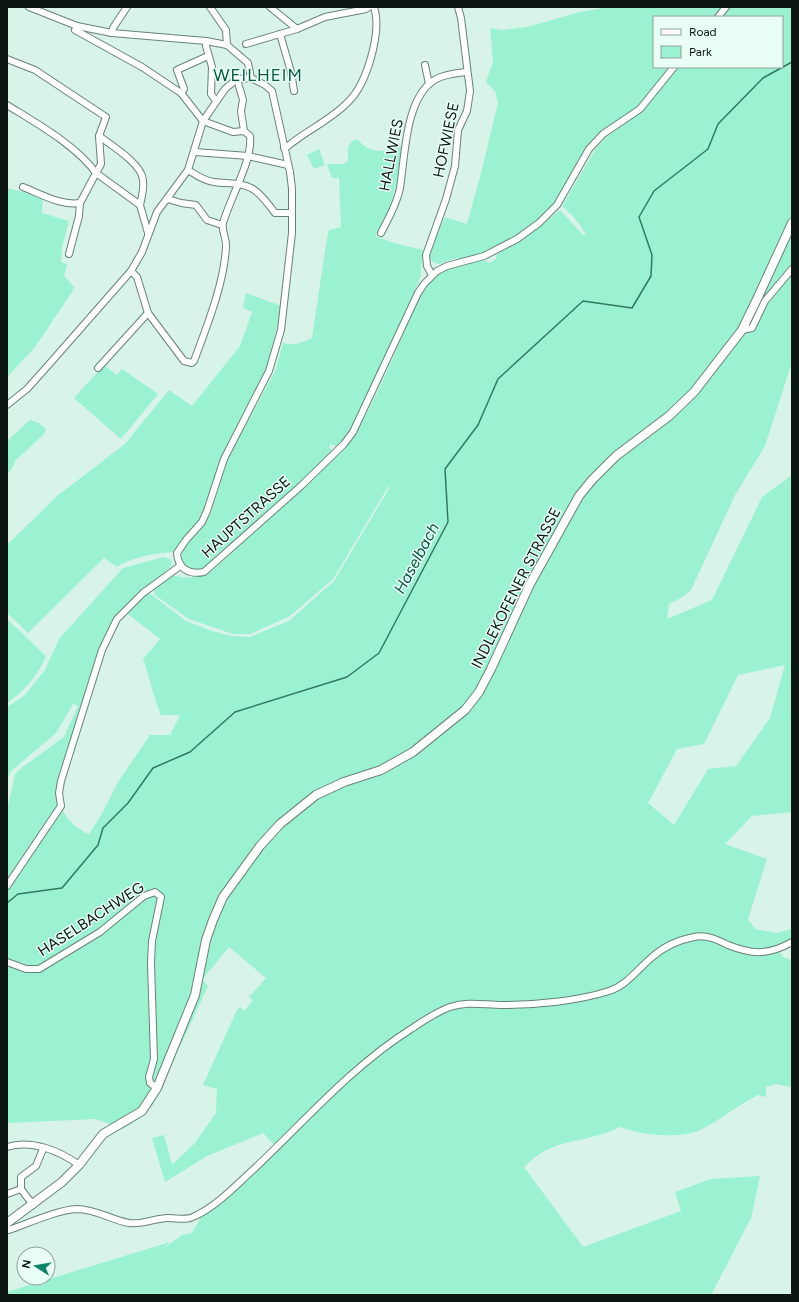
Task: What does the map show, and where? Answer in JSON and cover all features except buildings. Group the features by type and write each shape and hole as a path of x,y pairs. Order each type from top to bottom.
{"main road":[{"name":"INDLEKOFENER STRASSE","path":"7,1223 62,1182 79,1165 103,1134 142,1111 157,1088 195,995 206,940 223,897 256,851 280,824 316,795 344,782 381,770 413,752 465,710 479,692 530,584 579,496 592,480 616,456 669,416 694,392 742,330 792,223"}],"street":[{"path":"7,405 27,388 52,361 131,271 138,260 158,212 188,170 195,152 203,121 230,83 237,80 251,78 248,63 227,45 206,41 112,33 77,26 29,7"},
{"path":"112,33 113,28 127,7"},
{"path":"270,7 297,28"},
{"path":"246,44 280,34 325,17 366,10 369,7"},
{"path":"284,148 349,102 359,86 374,49 377,34 374,7"},
{"name":"HOFWIESE","path":"432,275 427,266 426,255 438,224 455,166 458,130 467,111 470,91 466,72 461,18 458,7"},
{"path":"719,16 726,7"},
{"path":"213,8 226,30 227,45"},
{"path":"77,26 75,30 142,67 181,92 203,121 227,130 244,131 250,136 251,142 248,156 222,225 227,246 220,281 212,311 192,363 184,362 148,313 137,277 131,271"},
{"path":"280,34 291,72 294,91"},
{"path":"206,41 208,56 212,67 210,94 216,101"},
{"path":"181,92 184,89 177,70 208,56"},
{"path":"7,59 35,70 106,117 99,136 101,164 85,196 80,202 73,204 62,202 23,188"},
{"path":"425,65 429,84 442,76 466,72"},
{"name":"HAUPTSTRASSE","path":"251,78 265,85 272,91 292,189 292,233 280,330 275,353 258,393 224,459 208,512 202,522 177,553 180,566 185,570 196,574 204,572 211,567 344,444 353,432 418,292 432,275 447,266 484,256 517,239 539,223 557,205 589,149 603,134 640,109 673,68"},
{"path":"237,80 243,100 241,111 244,131"},
{"name":"HALLWIES","path":"381,233 392,212 399,190 410,121 416,104 429,84"},
{"path":"7,105 35,122 68,146 90,164 96,173 140,205"},
{"path":"99,136 123,153 142,174 143,180 140,205 148,233"},
{"path":"195,152 248,156 288,165"},
{"path":"188,170 200,178 214,182 237,184 252,188 259,193 275,213 292,213"},
{"path":"168,199 196,205 207,220 222,225"},
{"path":"70,254 79,216 80,202"},
{"path":"742,330 752,328 765,301 792,269"},
{"path":"98,368 148,313"},
{"path":"7,886 62,806 59,792 61,781 102,650 117,619 143,593 180,566"},
{"name":"HASELBACHWEG","path":"7,962 26,969 40,969 100,932 144,896 155,892 158,894 160,897 152,941 151,963 154,1059 149,1077 150,1083 157,1088"},
{"path":"7,1228 9,1230 76,1209 94,1211 126,1223 140,1224 167,1218 188,1219 210,1207 278,1146 366,1061 406,1032 448,1008 466,1003 502,1005 572,999 610,991 624,984 651,957 664,948 678,941 697,936 719,940 745,951 761,953 777,950 792,942"},
{"path":"7,1147 16,1144 34,1145 64,1154 79,1165"},
{"path":"33,1205 21,1190 21,1177 36,1166 44,1149"},
{"path":"7,1194 21,1190"}],"green space":[{"path":"722,7 714,16 653,16 653,68 670,68 639,107 617,123 600,132 589,144 555,204 537,222 514,239 482,254 462,261 456,258 439,264 434,263 429,258 430,251 445,217 467,224 498,103 495,91 486,82 493,62 490,28 502,30 527,27 580,12 604,8"},
{"path":"729,7 792,7 792,362 765,446 735,495 691,590 681,598 669,604 667,619 712,600 762,497 792,475 792,812 752,816 725,844 767,859 748,919 755,929 777,933 792,929 792,940 777,948 783,957 792,960 792,1087 775,1084 766,1087 766,1097 758,1095 709,1125 694,1132 661,1135 639,1132 620,1127 607,1133 559,1145 547,1150 524,1167 583,1247 681,1211 675,1192 711,1179 760,1176 751,1218 711,1295 7,1295 7,1292 27,1286 56,1286 56,1277 170,1242 163,1249 182,1235 192,1233 201,1217 229,1195 278,1148 263,1133 207,1156 165,1182 152,1138 164,1135 172,1165 195,1143 216,1113 217,1089 203,1085 237,1010 240,1007 244,1011 253,1000 249,997 266,978 229,947 202,980 208,986 153,1105 142,1117 123,1129 96,1119 7,1123 7,811 15,774 64,737 78,706 73,704 56,733 12,770 7,779 7,707 24,696 45,670 59,639 123,568 164,557 172,560 171,566 166,571 123,609 99,650 57,781 58,798 64,813 74,825 89,834 103,812 118,782 150,735 170,735 180,715 161,715 143,659 160,639 128,614 128,611 148,592 186,621 209,630 231,636 250,637 289,621 334,581 390,487 388,487 333,579 290,616 250,634 233,634 189,619 155,595 154,586 172,575 192,577 201,576 211,572 342,452 372,403 421,292 433,278 458,266 484,260 490,263 496,259 497,254 530,234 560,210 583,235 586,234 573,216 562,206 595,150 605,138 640,113 678,68 783,68 783,16 723,16","holes":["785,665 770,718 736,766 708,769 674,825 648,803 677,749 704,744 738,675"]},
{"path":"353,140 358,140 368,148 378,151 390,150 402,146 397,182 391,203 375,236 394,243 423,250 420,278 397,333 350,433 337,447 331,444 329,447 333,452 234,542 229,544 213,558 212,563 203,570 190,571 182,563 181,556 184,548 203,527 212,510 228,459 275,371 283,343 298,344 312,338 329,230 341,227 339,178 332,178 327,164 344,164 348,161 348,147"},
{"path":"319,149 325,165 314,169 307,155"},
{"path":"7,188 43,197 42,213 69,221 62,247 61,262 67,264 64,276 74,287 35,347 7,377"},
{"path":"246,293 281,306 270,361 264,376 238,425 204,513 175,552 153,554 130,560 117,567 104,558 28,633 7,613 7,545 57,496 125,444 169,390 192,406 240,346 252,312 243,308"},
{"path":"104,365 117,375 122,369 158,394 121,439 74,398"},
{"path":"30,420 39,423 46,429 44,434 15,461 12,469 7,474 7,441"},
{"path":"7,619 46,656 35,676 7,703"}],"waterway":[{"name":"Haselbach","path":"783,67 792,62"},
{"name":"Haselbach","path":"7,903 18,894 62,888 98,845 103,828 128,803 153,768 190,752 235,712 347,677 379,653 448,522 445,469 478,425 498,379 583,301 632,308 651,276 652,255 639,217 654,191 708,149 718,124 763,78 781,68"}],"district":[{"name":"WEILHEIM","path":"258,75"}]}
